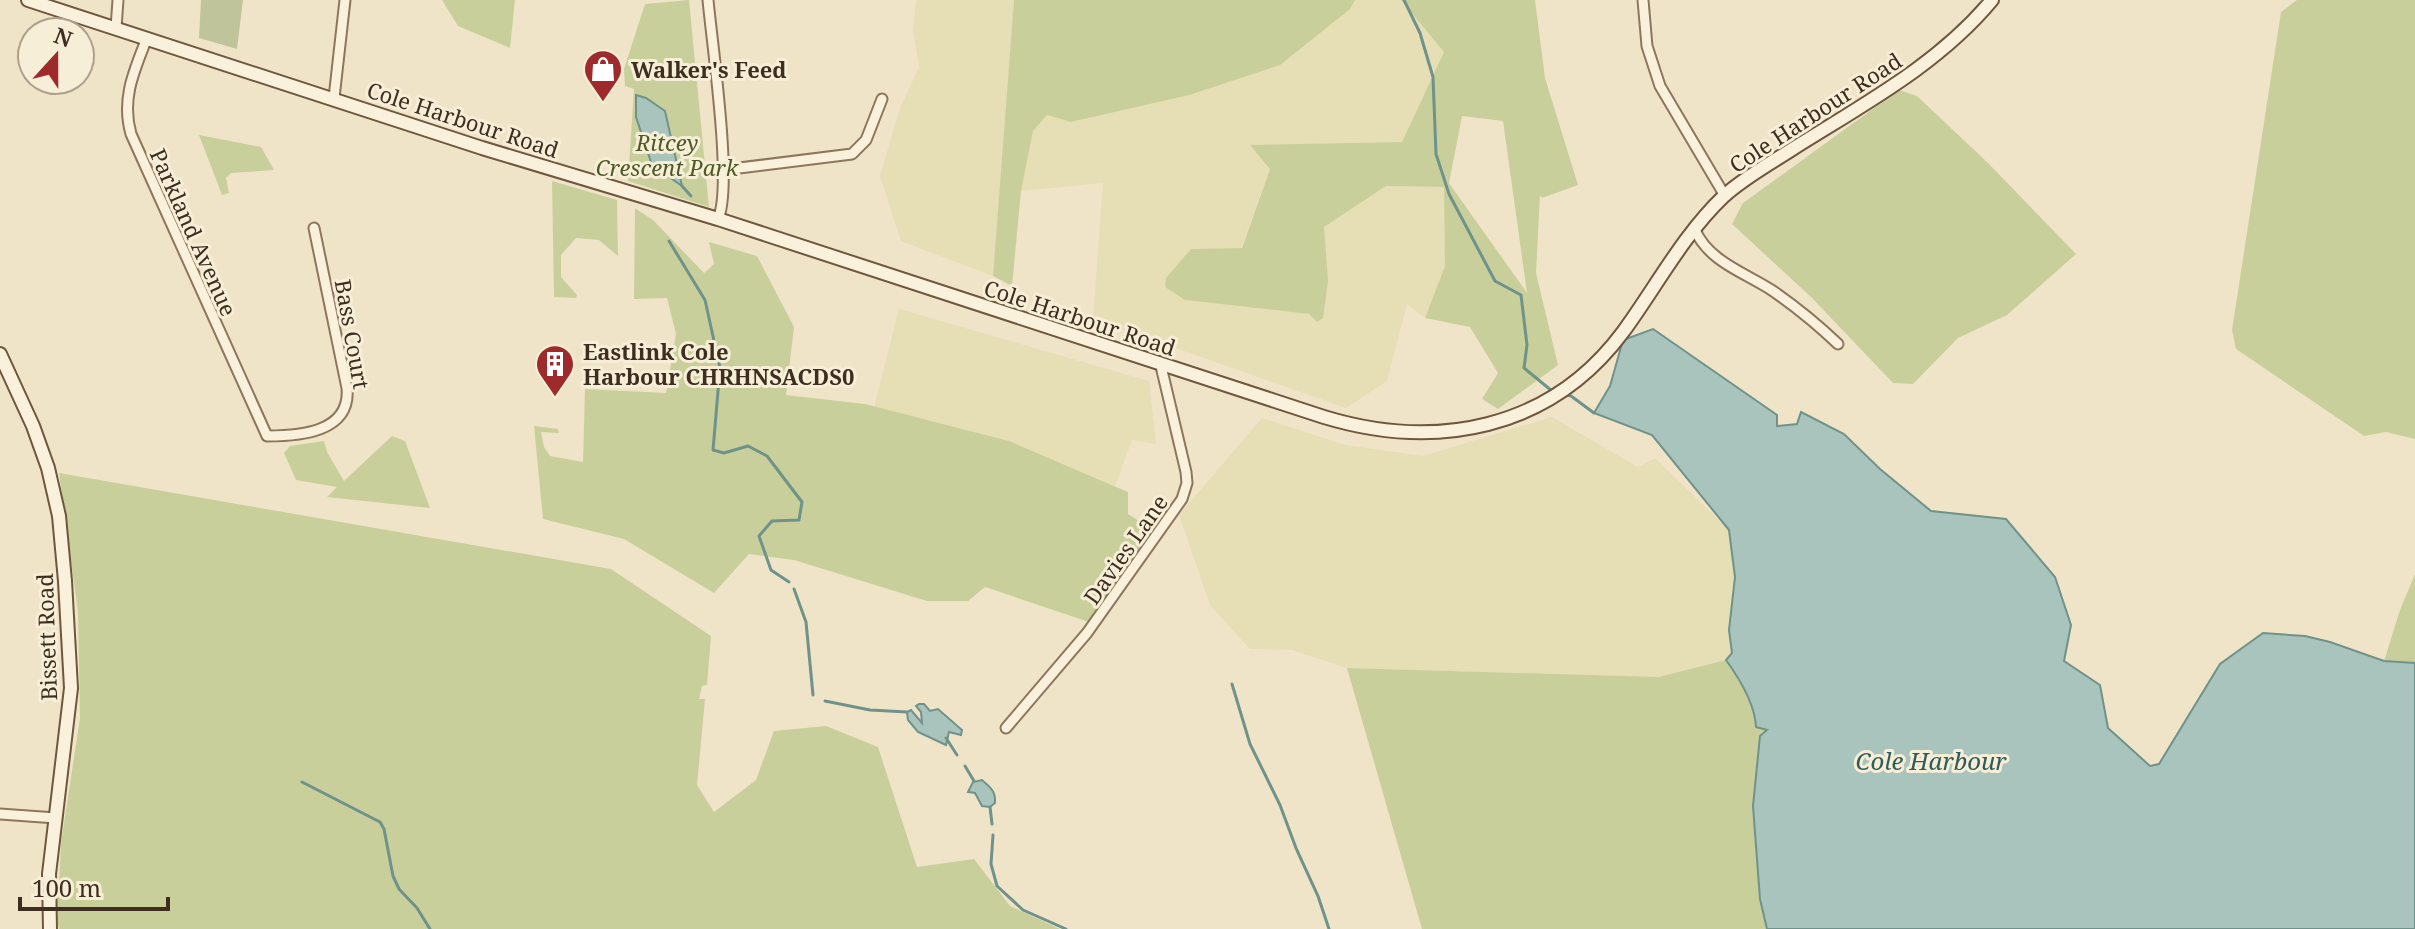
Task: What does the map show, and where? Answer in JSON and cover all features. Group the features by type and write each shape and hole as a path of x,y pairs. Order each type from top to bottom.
{"main road":[{"name":"Cole Harbour Road","path":"28,0 482,148 718,219 1358,426 1417,434 1481,427 1541,404 1566,388 1597,362 1623,331 1695,230 1725,196 1910,75 1957,37 1992,0"},
{"name":"Bissett Road","path":"0,354 38,440 59,516 71,651 71,688 48,889 50,929"}],"street":[{"path":"116,28 118,0"},
{"path":"334,98 345,0"},
{"path":"708,0 723,170 722,210 718,219"},
{"path":"1643,0 1647,46 1660,86 1725,196"},
{"name":"Parkland Avenue","path":"147,38 128,91 126,108 131,134 267,436"},
{"path":"723,170 852,154 866,140 882,99"},
{"name":"Bass Court","path":"267,436 302,433 329,426 342,416 347,404 347,388 314,228"},
{"path":"1695,230 1714,255 1773,291 1838,344"},
{"name":"Davies Lane","path":"1006,728 1087,633 1182,499 1186,472 1160,362"},
{"path":"0,814 56,818"}],"shaded area":[{"path":"916,0 1014,0 993,276 901,241 880,176 899,111 919,67 913,31"},
{"path":"1355,0 1401,0 1444,52 1402,142 1251,145 1270,168 1241,248 1191,249 1165,287 1185,300 1309,314 1324,227 1386,186 1445,187 1445,266 1425,318 1407,304 1387,381 1346,408 1093,319 1103,183 1021,191 1033,131 1047,115 1072,122 1132,108 1350,9"},
{"path":"899,309 1149,381 1156,444 1132,440 1115,486 1009,441 874,407"},
{"path":"1552,417 1638,467 1655,458 1729,530 1735,577 1729,630 1732,653 1726,660 1659,677 1347,668 1292,650 1250,649 1210,605 1179,515 1262,418 1345,445 1423,456"}],"green space":[{"path":"201,0 243,0 237,49 199,38"},
{"path":"442,0 515,0 510,48 458,26"},
{"name":"Ritcey Crescent Park","path":"689,0 709,207 628,181 634,89 625,86 624,69 645,4"},
{"path":"1014,0 1355,0 1350,9 1280,65 1189,95 1071,122 1047,115 1033,131 1021,191 1012,286 993,276"},
{"path":"1401,0 1535,0 1545,78 1578,185 1542,198 1540,195 1536,273 1558,365 1498,409 1482,399 1498,373 1470,327 1425,318 1445,266 1444,187 1386,186 1324,227 1328,281 1323,318 1317,322 1309,314 1185,300 1165,287 1166,278 1191,249 1242,248 1270,169 1250,145 1402,142 1444,52","holes":["1462,116 1503,121 1527,293 1449,183"]},
{"path":"2297,0 2415,0 2415,439 2386,432 2364,436 2236,349 2232,330 2281,12"},
{"path":"1899,90 1917,96 1988,163 2076,254 2007,315 1958,338 1913,384 1893,383 1812,298 1732,224 1743,203"},
{"path":"199,135 261,147 274,170 231,173 226,178 229,193 222,195"},
{"path":"552,181 617,200 618,256 599,240 576,238 561,255 561,277 577,295 576,298 554,297"},
{"path":"635,208 654,221 704,273 714,264 709,242 757,256 794,327 786,395 865,404 1009,441 1128,492 1128,514 1152,529 1089,622 985,587 968,601 927,601 794,560 749,554 714,593 624,539 543,519 534,426 558,429 559,433 541,432 544,447 550,456 583,462 585,389 666,393 676,334 667,298 634,299"},
{"name":"Cole Harbour","path":"1653,329 1777,415 1777,426 1797,424 1801,412 1844,434 1931,511 2006,519 2055,577 2071,625 2064,661 2100,685 2108,728 2150,766 2159,764 2220,664 2263,633 2325,642 2384,661 2415,574 2415,929 1422,929 1347,668 1659,677 1726,660 1732,653 1729,630 1735,577 1729,530 1652,435 1594,413 1610,386 1623,340"},
{"path":"392,436 405,441 430,508 327,497 337,487 296,480 284,453 290,446 324,441 344,481"},
{"path":"59,473 611,569 711,636 707,685 702,686 699,699 705,699 697,785 714,812 756,780 774,731 826,726 878,747 917,867 974,859 1010,906 1060,929 59,929 51,901 59,885 61,843 80,718 78,612"}],"water":[{"path":"636,95 665,111 682,186 652,165 636,117"},
{"name":"Cole Harbour","path":"1653,329 1777,415 1777,426 1797,424 1801,412 1844,434 1931,511 2006,519 2055,577 2071,625 2064,661 2100,685 2108,728 2150,766 2159,764 2220,664 2263,633 2305,636 2384,661 2415,663 2415,929 1767,929 1760,899 1753,806 1760,736 1767,730 1756,727 1749,700 1726,660 1732,653 1729,630 1735,577 1729,530 1652,435 1594,413 1610,386 1623,340"},
{"path":"924,704 930,711 938,709 962,730 961,735 949,732 946,745 918,732 908,720 907,712 911,710 922,723 921,712 916,706"},
{"path":"982,780 995,795 995,803 990,807 982,806 975,793 968,792 973,782"}],"waterway":[{"path":"1404,0 1420,33 1433,77 1436,154 1449,194 1495,281 1521,295 1527,345 1524,368 1552,391"},
{"path":"682,186 691,196"},
{"path":"669,241 705,300 720,368 713,450 724,453 748,446 767,456 802,502 799,520 772,521 759,536 771,570 789,582"},
{"path":"1564,394 1594,413"},
{"path":"794,589 806,622 813,695"},
{"path":"1232,684 1250,744 1280,805 1329,929"},
{"path":"825,701 870,710 907,712"},
{"path":"946,738 957,755"},
{"path":"965,766 974,781"},
{"path":"302,782 380,822 399,889 417,908 430,929"},
{"path":"990,807 992,824"},
{"path":"993,835 991,864 997,886 1023,910 1066,929"}],"place":[{"name":"Walker's Feed","path":"603,103"},
{"name":"Eastlink Cole Harbour CHRHNSACDS0","path":"555,398"}]}
